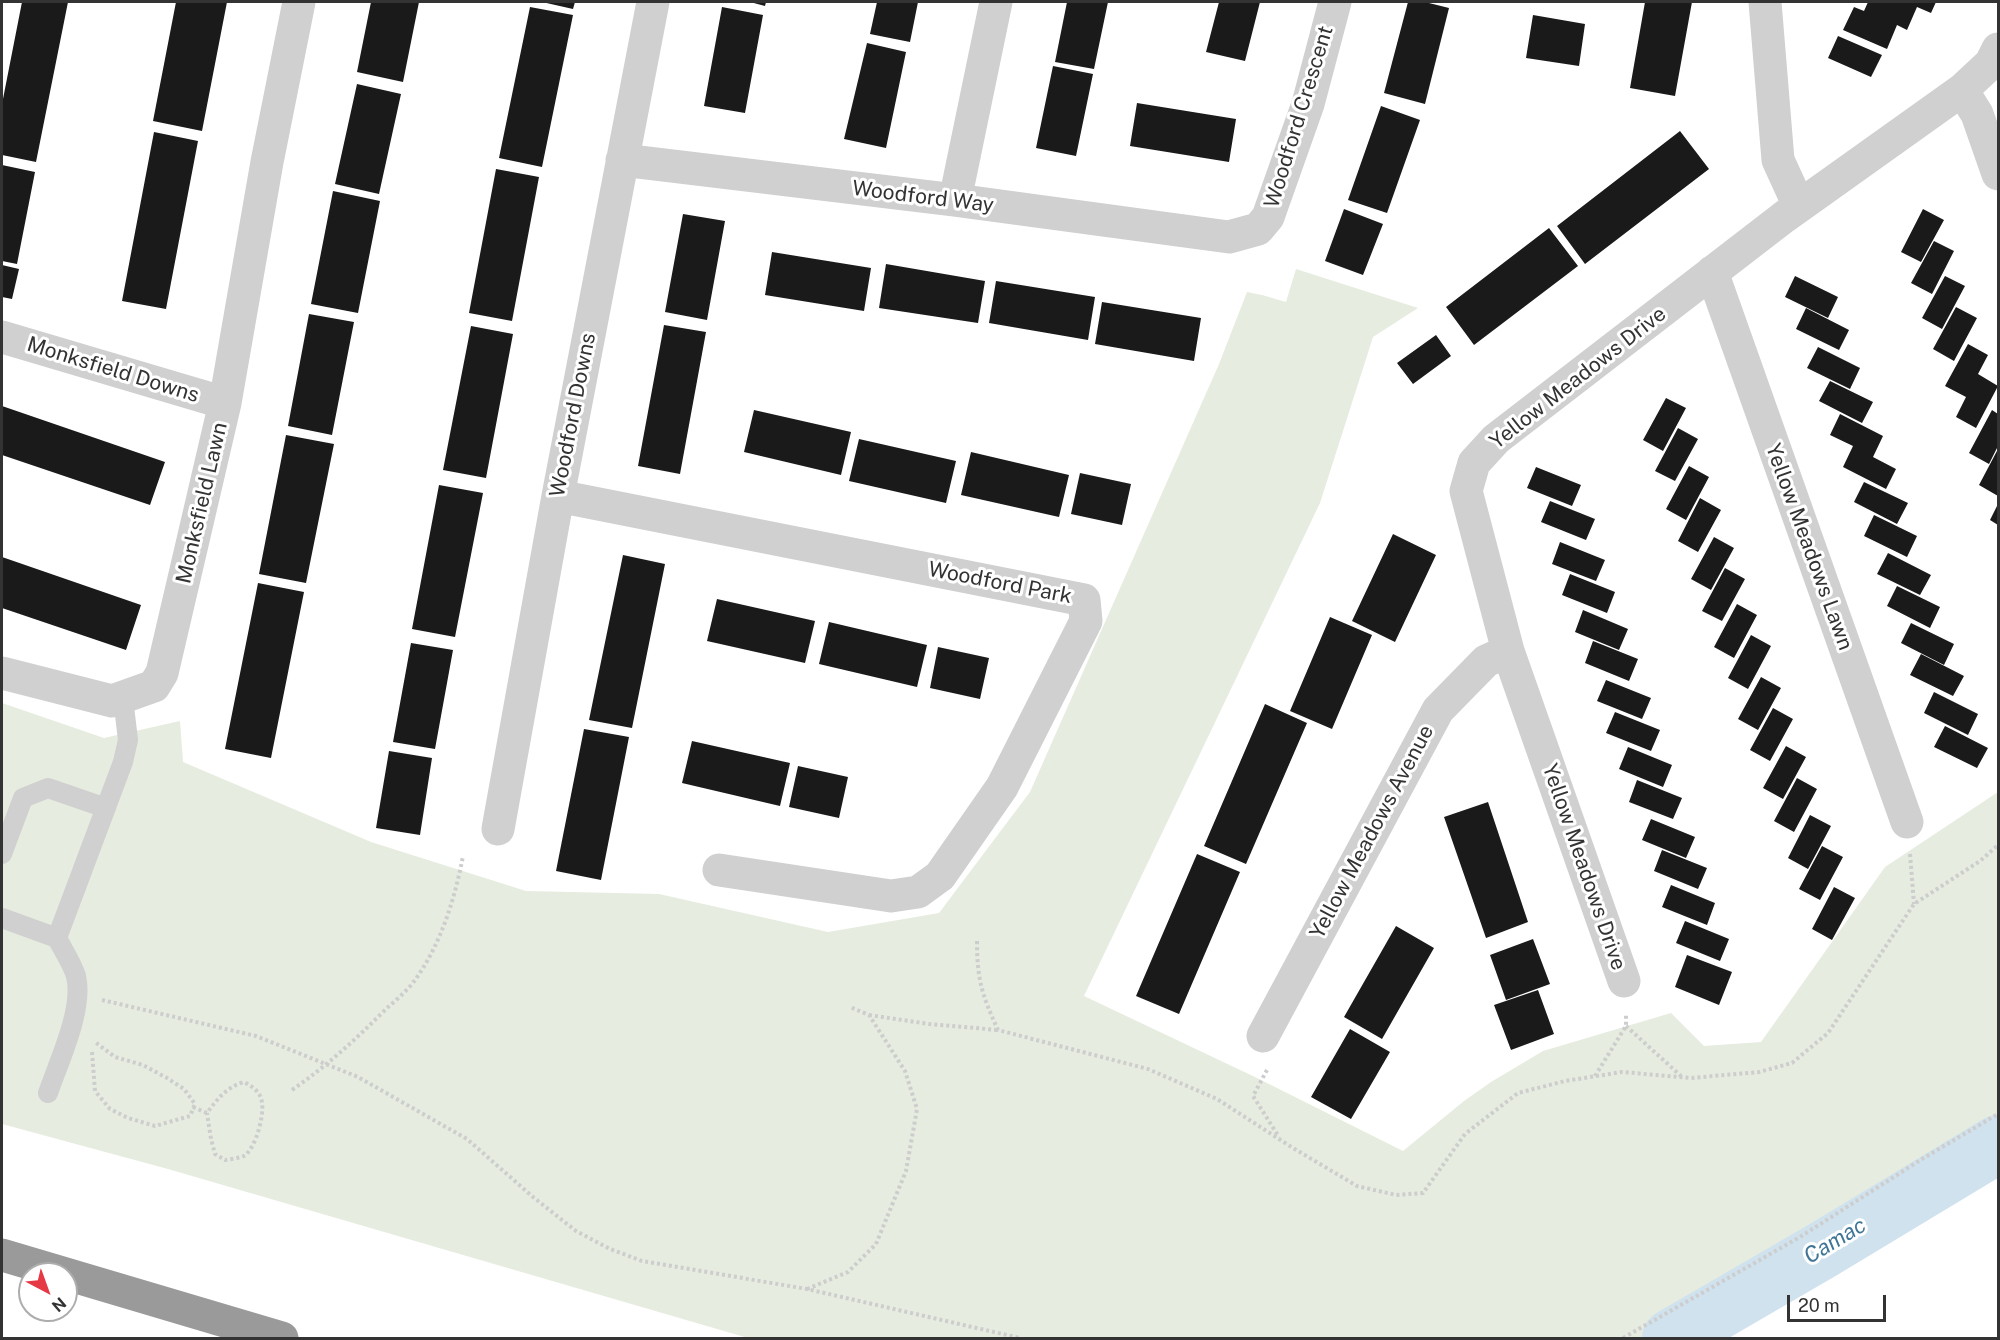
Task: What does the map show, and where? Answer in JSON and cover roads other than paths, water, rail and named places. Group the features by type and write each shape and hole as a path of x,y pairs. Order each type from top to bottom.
{"highway":[{"path":"2,1255 282,1338"}],"street":[{"name":"Monksfield Lawn","path":"2,673 112,701 154,686 162,673 225,403 267,162 299,2"},
{"name":"Woodford Downs","path":"498,829 558,496 653,2"},
{"path":"955,200 996,2"},
{"name":"Woodford Crescent","path":"1223,237 1258,229 1268,217 1308,104 1335,2"},
{"path":"1765,2 1779,160 1799,207"},
{"name":"Yellow Meadows Drive","path":"1625,994 1508,651 1466,491 1474,463 1496,439 1712,272 1962,90 1990,63 1998,49"},
{"path":"1962,90 1977,114 1998,174"},
{"name":"Woodford Way","path":"622,160 955,200 1223,237"},
{"name":"Yellow Meadows Lawn","path":"1712,272 1908,836"},
{"name":"Monksfield Downs","path":"2,337 225,403"},
{"name":"Woodford Park","path":"558,496 1084,600 1086,621 1002,787 940,876 918,891 891,896 719,870"},
{"name":"Yellow Meadows Avenue","path":"1262,1051 1438,710 1486,661 1508,651"}],"lane":[{"path":"57,938 123,762 128,740 123,698"},
{"path":"2,854 23,798 48,788 106,808"},
{"path":"2,918 57,938 76,975 78,994 73,1020 48,1093"}],"waterway":[{"name":"Camac","path":"1671,1338 1998,1144"}]}
